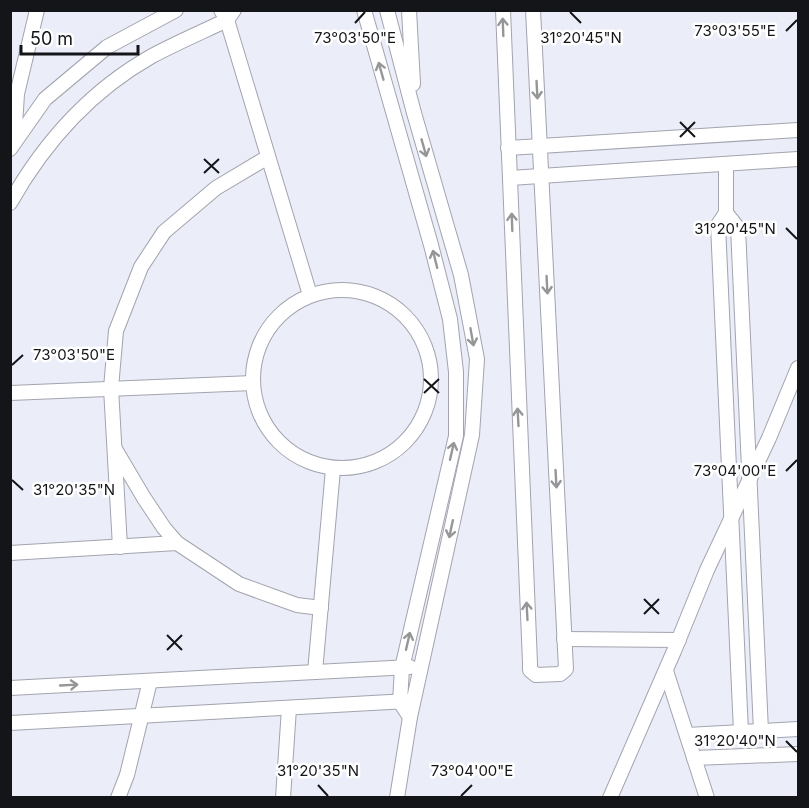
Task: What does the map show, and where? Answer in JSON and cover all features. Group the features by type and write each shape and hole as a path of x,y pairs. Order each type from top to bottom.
{"street":[{"path":"12,146 17,94 37,10"},
{"path":"12,146 45,99 107,47 176,10"},
{"path":"364,10 432,245 450,319 456,372 456,436 402,668 410,717 397,798"},
{"path":"387,10 461,275 477,360 472,435 421,667 407,702"},
{"path":"409,10 414,113"},
{"path":"503,10 516,373 530,670 536,675 560,674 566,669 533,10"},
{"path":"10,203 25,177 55,135 99,93 151,57 227,14 310,295"},
{"path":"508,148 798,130"},
{"path":"120,547 111,388 116,331 141,267 164,232 216,188 268,157"},
{"path":"510,178 798,159"},
{"path":"726,164 726,213 718,225 741,732"},
{"path":"726,213 738,228 761,731"},
{"path":"345,289 380,298 410,319 428,350 433,386 423,421 400,449 369,466 333,469 304,461 280,444 262,420 253,391 254,361 265,333 284,310 310,295 345,289"},
{"path":"610,798 666,671 707,570 798,368"},
{"path":"10,393 253,382"},
{"path":"114,447 151,508 177,543 239,584 297,605 321,608"},
{"path":"315,672 333,469"},
{"path":"10,553 177,543"},
{"path":"564,639 679,640"},
{"path":"10,688 421,667"},
{"path":"666,671 707,798"},
{"path":"118,798 127,775 150,681"},
{"path":"10,723 407,702"},
{"path":"283,798 289,708"},
{"path":"687,735 798,729"},
{"path":"694,758 798,754"}]}
